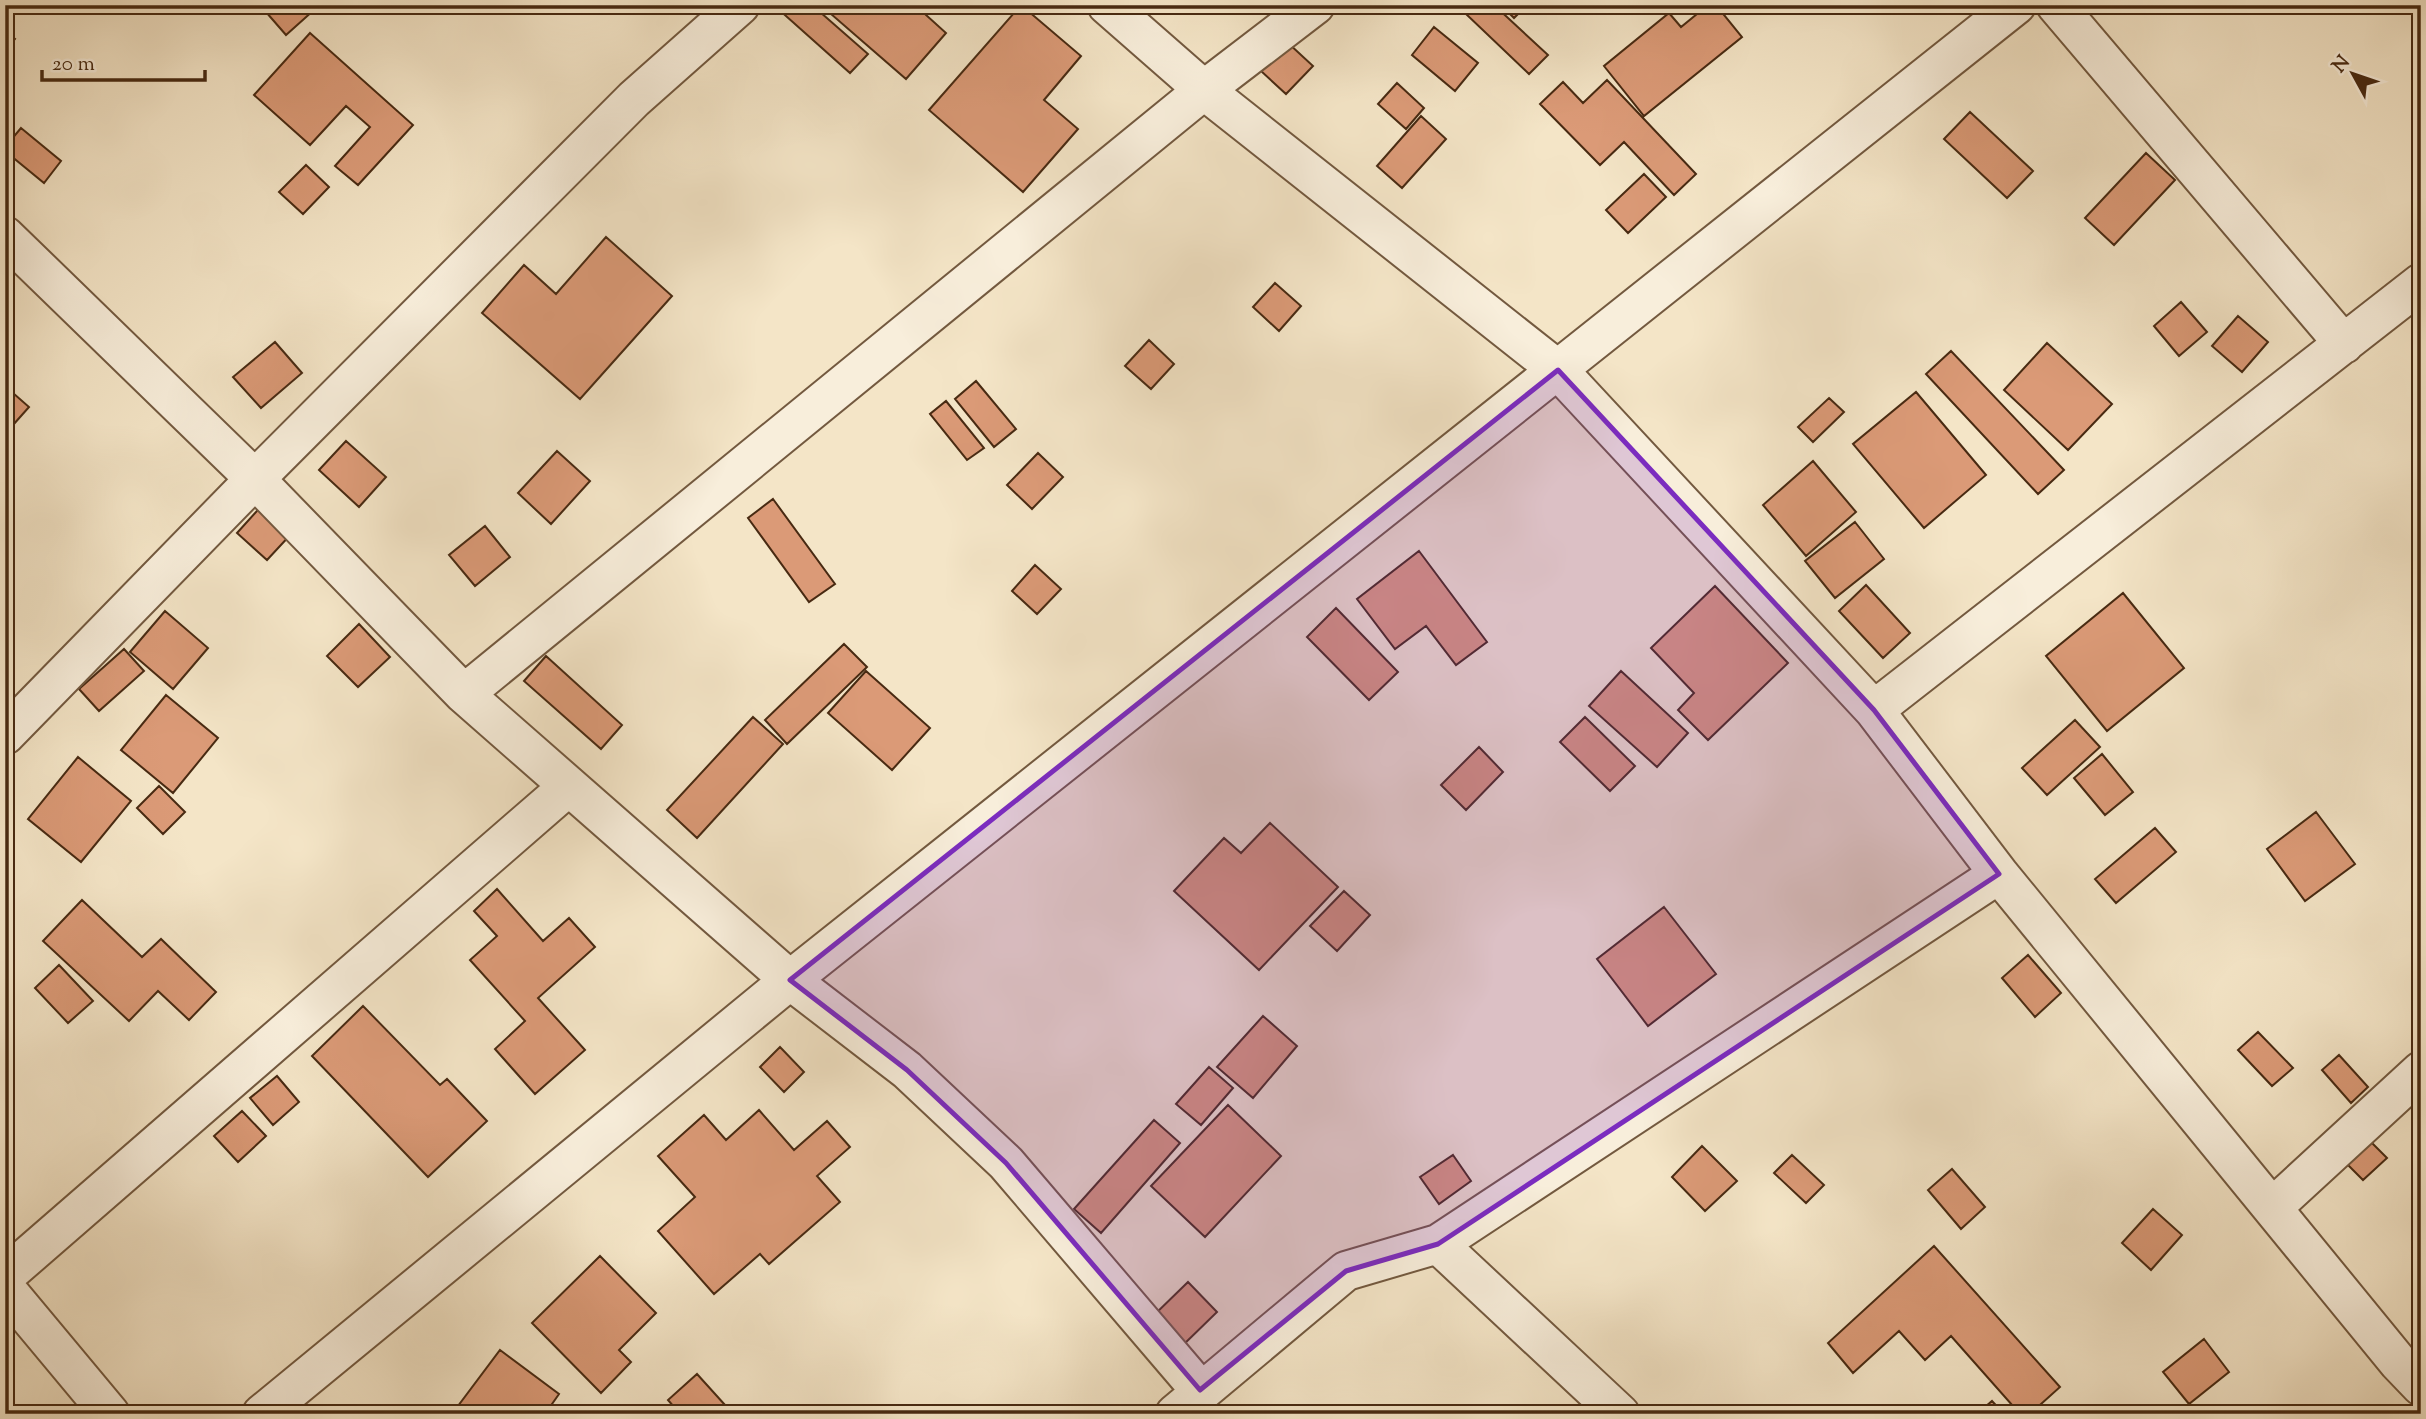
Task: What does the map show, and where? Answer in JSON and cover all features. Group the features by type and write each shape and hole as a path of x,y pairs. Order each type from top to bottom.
{"street":[{"path":"5,735 634,99 740,5"},
{"path":"1107,5 1204,90 1558,370 1874,710 1999,874 2272,1208 2413,1365"},
{"path":"464,694 1204,90 1315,5"},
{"path":"262,1414 790,980 2016,5"},
{"path":"2056,5 2344,344"},
{"path":"5,236 255,480 464,694 790,980 907,1070 1006,1163 1187,1402 1346,1271 1438,1244 1999,874"},
{"path":"1874,710 2421,283"},
{"path":"5,1276 569,786"},
{"path":"2272,1208 2421,1071"},
{"path":"1438,1244 1620,1414"},
{"path":"5,1288 110,1414"}],"highlighted area":[{"path":"1558,370 1874,710 1999,874 1438,1244 1346,1271 1200,1390 1006,1163 907,1070 790,980"}],"building":[{"path":"274,5 309,5 314,10 286,35 266,12"},
{"path":"780,5 812,5 868,54 850,73 777,8"},
{"path":"839,5 915,5 946,33 906,79 831,14"},
{"path":"1021,5 1081,56 1044,100 1078,129 1023,192 929,110"},
{"path":"1475,5 1494,5 1548,55 1529,74 1466,14"},
{"path":"1501,5 1527,5 1514,18"},
{"path":"1708,5 1716,5 1742,37 1644,116 1604,66 1669,13 1681,27"},
{"path":"1434,27 1478,63 1455,91 1412,55"},
{"path":"5,31 15,39 5,51"},
{"path":"310,33 413,125 358,185 335,166 370,127 346,106 310,145 254,95"},
{"path":"1287,42 1313,66 1286,94 1261,71"},
{"path":"1607,80 1696,174 1674,195 1624,142 1600,165 1540,104 1563,82 1583,103"},
{"path":"1397,83 1424,108 1406,129 1378,104"},
{"path":"1970,112 2033,171 2007,198 1944,139"},
{"path":"1421,116 1446,139 1402,188 1377,166"},
{"path":"21,128 61,161 44,183 5,151 5,147"},
{"path":"2146,153 2175,180 2114,245 2085,218"},
{"path":"306,165 329,187 303,214 279,192"},
{"path":"1644,174 1666,197 1628,233 1606,210"},
{"path":"606,237 672,296 580,399 482,313 524,265 556,294"},
{"path":"1275,283 1301,306 1279,331 1253,307"},
{"path":"2181,302 2207,332 2179,356 2154,326"},
{"path":"2238,316 2268,342 2242,372 2212,346"},
{"path":"1149,340 1174,364 1151,389 1125,366"},
{"path":"275,342 302,373 261,408 233,377"},
{"path":"2047,343 2112,404 2068,450 2004,390"},
{"path":"1951,351 2064,470 2038,494 1926,374"},
{"path":"976,381 1016,429 994,447 955,399"},
{"path":"5,386 29,407 5,434"},
{"path":"1916,392 1986,475 1924,528 1853,444"},
{"path":"1829,398 1844,412 1813,442 1798,427"},
{"path":"946,401 984,448 967,460 930,414"},
{"path":"346,441 386,477 359,507 319,470"},
{"path":"557,451 590,481 551,524 518,493"},
{"path":"1038,453 1063,477 1032,509 1007,485"},
{"path":"1813,461 1856,512 1806,556 1763,505"},
{"path":"275,491 305,519 267,560 237,533"},
{"path":"773,499 835,584 809,602 748,518"},
{"path":"1855,522 1884,559 1835,598 1805,561"},
{"path":"485,526 510,557 475,586 449,555"},
{"path":"1419,551 1487,642 1456,665 1426,626 1395,649 1357,599"},
{"path":"1035,565 1061,589 1037,614 1012,591"},
{"path":"1866,585 1910,633 1883,658 1839,611"},
{"path":"1715,586 1788,663 1708,740 1678,710 1694,693 1651,648"},
{"path":"2123,593 2184,668 2107,731 2046,656"},
{"path":"1336,608 1398,672 1369,700 1307,637"},
{"path":"165,611 208,648 173,689 130,652"},
{"path":"359,624 390,657 358,687 327,656"},
{"path":"844,644 867,667 787,744 765,720"},
{"path":"124,649 144,671 99,711 79,689"},
{"path":"546,656 622,725 601,749 524,681"},
{"path":"866,671 930,728 892,770 828,713"},
{"path":"1621,671 1688,733 1657,767 1589,706"},
{"path":"166,695 218,738 173,793 121,750"},
{"path":"753,717 783,744 697,838 667,810"},
{"path":"1585,717 1635,766 1610,791 1560,742"},
{"path":"2075,720 2100,747 2047,795 2022,768"},
{"path":"1479,747 1503,772 1466,810 1441,785"},
{"path":"2102,754 2133,792 2105,815 2074,778"},
{"path":"78,757 131,801 81,862 28,819"},
{"path":"159,786 185,812 163,834 137,808"},
{"path":"2316,812 2355,864 2305,901 2267,849"},
{"path":"1270,823 1338,887 1259,970 1174,891 1224,838 1241,853"},
{"path":"2155,828 2176,852 2116,903 2095,879"},
{"path":"497,889 543,941 569,918 595,947 538,998 585,1050 535,1094 495,1049 525,1021 470,960 497,936 474,911"},
{"path":"1344,891 1370,915 1337,951 1310,926"},
{"path":"82,900 142,957 161,939 216,992 189,1020 158,991 129,1021 43,941"},
{"path":"1664,907 1716,974 1648,1026 1597,959"},
{"path":"2028,955 2061,993 2035,1017 2002,978"},
{"path":"59,965 93,1001 68,1023 35,988"},
{"path":"363,1006 440,1085 447,1079 487,1121 428,1177 312,1056"},
{"path":"1263,1016 1297,1046 1253,1098 1217,1067"},
{"path":"2258,1032 2293,1068 2272,1086 2238,1050"},
{"path":"780,1047 804,1072 784,1092 760,1067"},
{"path":"2339,1055 2368,1087 2351,1103 2322,1070"},
{"path":"1209,1067 1233,1088 1201,1125 1176,1104"},
{"path":"277,1076 299,1102 273,1125 250,1098"},
{"path":"1228,1105 1281,1156 1205,1237 1151,1186"},
{"path":"759,1110 794,1150 827,1121 850,1147 817,1176 840,1202 769,1264 760,1254 714,1294 658,1231 695,1197 658,1156 704,1115 726,1140"},
{"path":"242,1111 266,1136 238,1162 214,1136"},
{"path":"1154,1120 1180,1143 1101,1233 1074,1209"},
{"path":"2367,1138 2387,1158 2363,1180 2344,1161"},
{"path":"1702,1146 1737,1181 1705,1211 1672,1177"},
{"path":"1453,1155 1471,1181 1439,1204 1420,1177"},
{"path":"1792,1155 1824,1185 1806,1203 1774,1173"},
{"path":"1952,1169 1985,1207 1961,1229 1928,1190"},
{"path":"2153,1209 2182,1235 2151,1270 2122,1243"},
{"path":"1934,1246 2060,1387 2030,1414 2020,1414 1951,1336 1925,1360 1899,1331 1853,1373 1828,1343"},
{"path":"600,1256 656,1313 619,1350 631,1362 601,1393 532,1323"},
{"path":"1188,1282 1217,1312 1180,1348 1151,1318"},
{"path":"2204,1339 2229,1372 2189,1404 2163,1372"},
{"path":"500,1350 559,1394 545,1414 452,1414"},
{"path":"697,1374 725,1405 715,1414 680,1414 668,1400"},
{"path":"1992,1401 2004,1414 1977,1414"}]}
